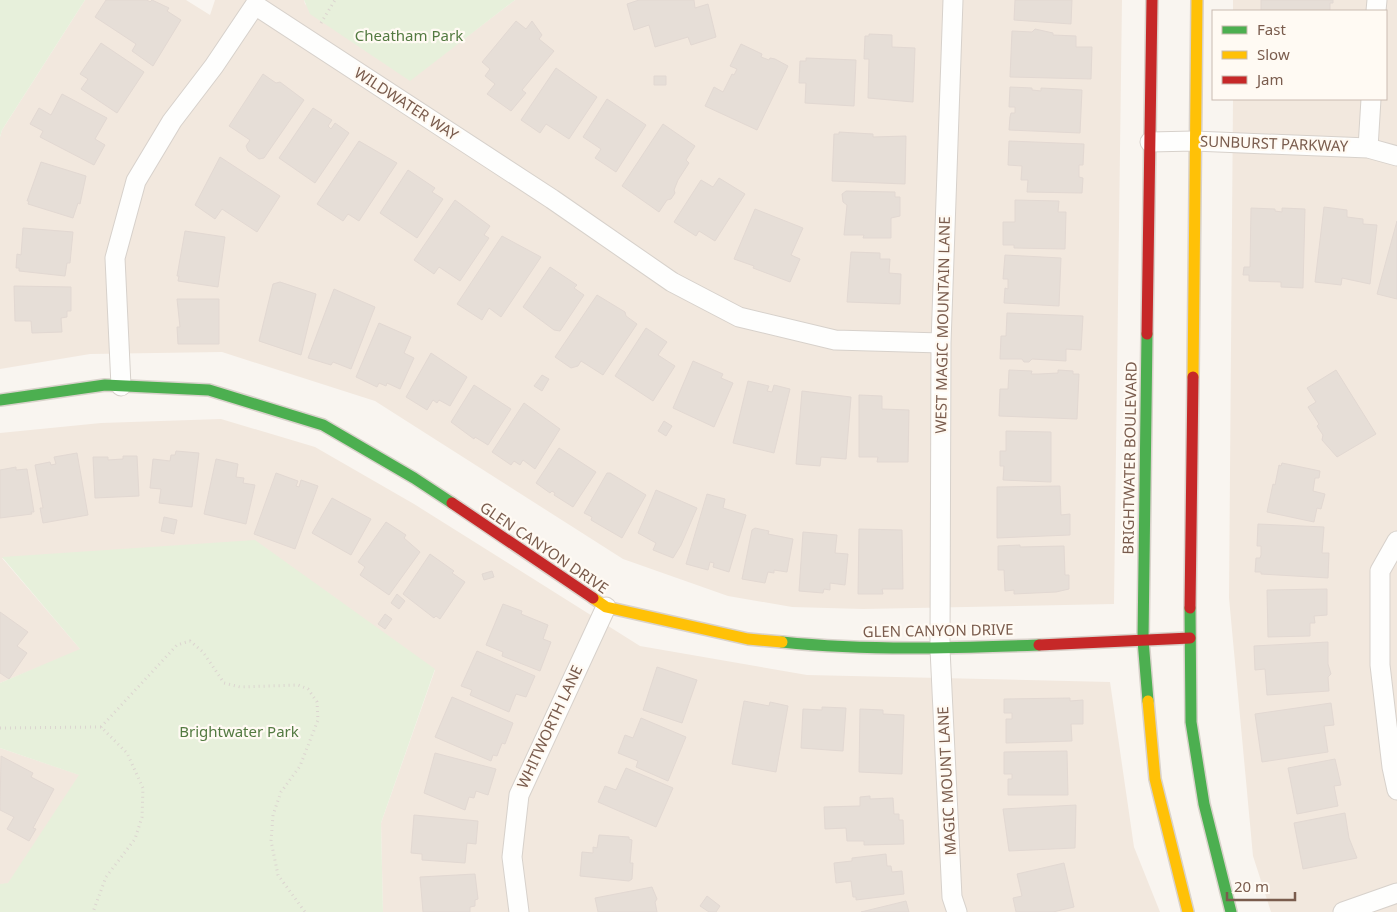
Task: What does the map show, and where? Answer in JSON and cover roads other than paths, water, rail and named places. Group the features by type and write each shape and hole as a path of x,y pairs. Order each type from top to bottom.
{"street":[{"name":"WEST MAGIC MOUNTAIN LANE","path":"940,649 941,342 953,0"},
{"name":"BRIGHTWATER BOULEVARD","path":"1152,0 1143,640 1155,779 1188,912"},
{"path":"1197,0 1194,141 1191,722 1204,804 1231,912"},
{"name":"WILDWATER WAY","path":"120,386 115,258 136,181 172,121 214,66 255,5 552,200 672,282 739,317 835,340 941,342"},
{"path":"1368,148 1371,100"},
{"name":"SUNBURST PARKWAY","path":"1150,142 1194,141 1368,148 1397,156"},
{"name":"GLEN CANYON DRIVE","path":"0,400 96,386 210,390 323,425 414,478 606,607 748,639 820,646 940,649 1190,638"},
{"path":"1397,541 1380,571 1380,665 1392,767 1397,790"},
{"name":"WHITWORTH LANE","path":"519,912 512,857 519,795 606,607"},
{"name":"MAGIC MOUNT LANE","path":"940,649 952,897 957,912"},
{"path":"1343,912 1397,893"}],"park label":[{"name":"Cheatham Park","path":"409,36"},
{"name":"Brightwater Park","path":"239,732"}]}
